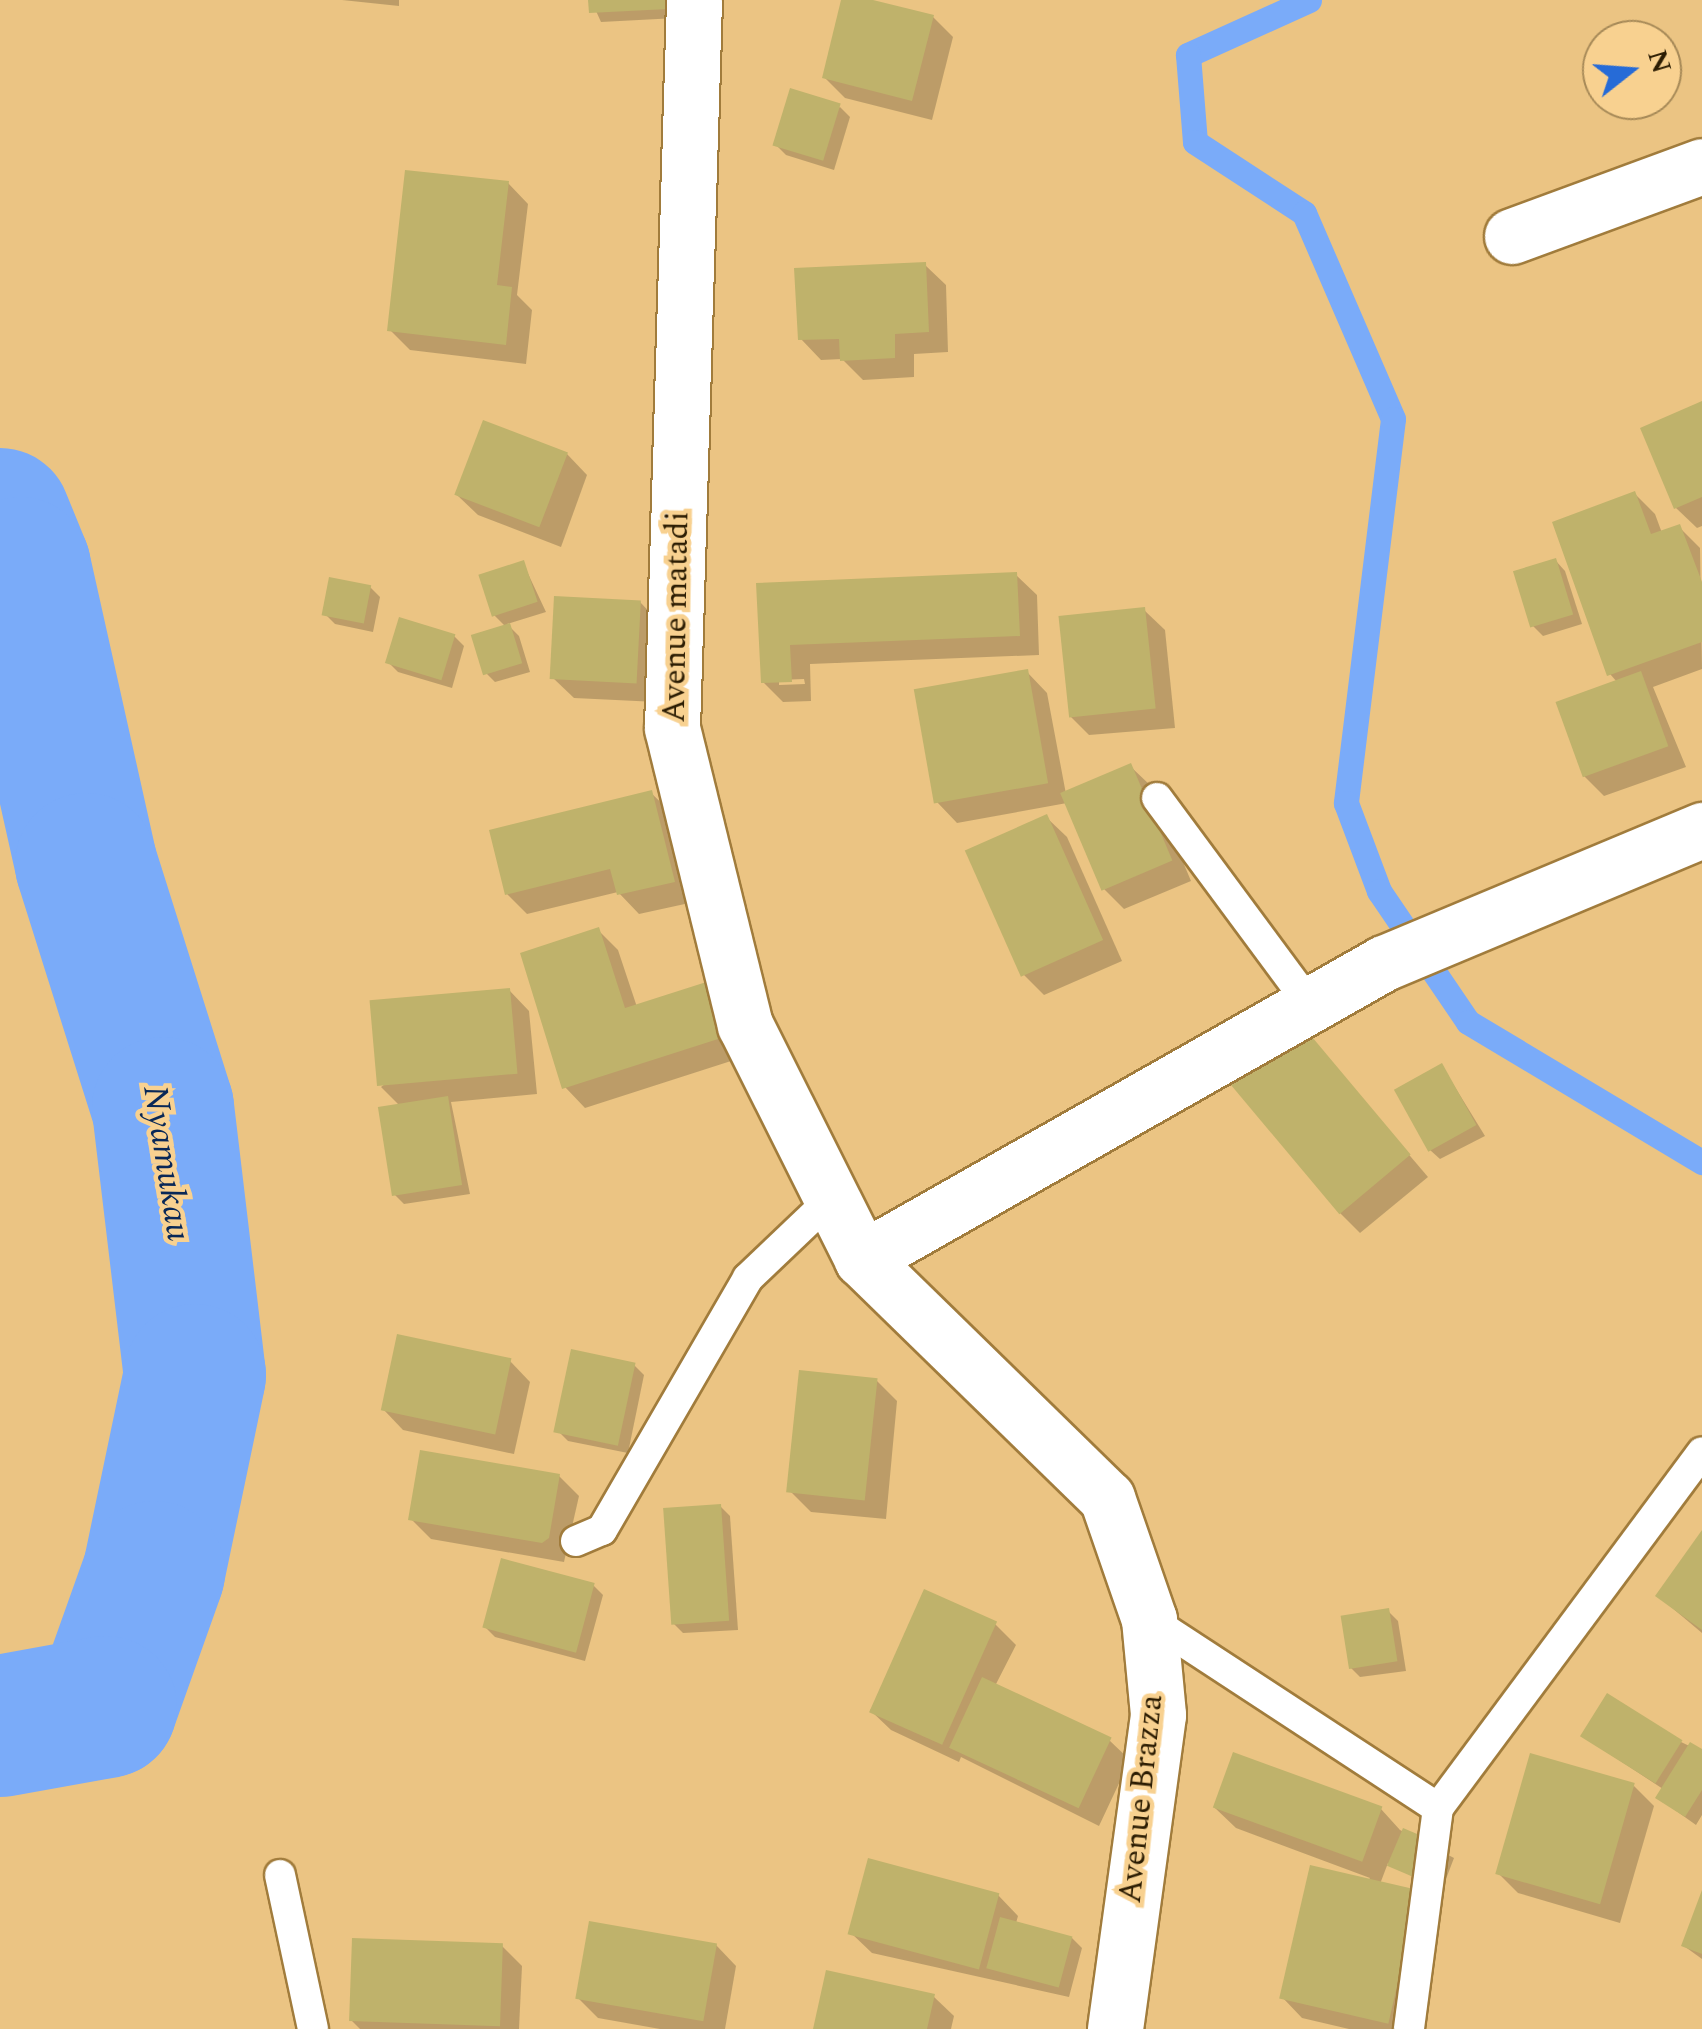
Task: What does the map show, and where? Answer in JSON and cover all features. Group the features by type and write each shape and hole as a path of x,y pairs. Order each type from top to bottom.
{"street":[{"name":"Avenue matadi","path":"694,0 672,728 745,1024 862,1259"},
{"path":"1512,236 1702,166"},
{"path":"862,1259 1384,963 1702,830"},
{"name":"Avenue Brazza","path":"862,1259 1107,1498 1149,1619 1158,1715 1115,2029"}],"lane":[{"path":"1157,798 1310,1005"},
{"path":"576,1541 602,1530 748,1278 832,1198"},
{"path":"1409,2029 1438,1808 1702,1452"},
{"path":"1149,1619 1438,1808"},
{"path":"280,1875 313,2029"}],"building":[{"path":"588,0 667,0 668,9 589,13"},
{"path":"841,0 873,0 934,15 912,101 822,78"},
{"path":"790,88 841,103 823,161 772,145"},
{"path":"405,170 509,181 497,285 512,287 506,345 387,331"},
{"path":"926,262 929,332 895,334 895,358 840,361 839,339 798,340 794,268"},
{"path":"1702,401 1702,497 1674,509 1640,428"},
{"path":"483,420 568,453 539,527 454,495"},
{"path":"1635,491 1651,534 1680,524 1702,582 1702,642 1607,676 1552,522"},
{"path":"1556,558 1573,614 1530,628 1513,571"},
{"path":"524,560 538,602 492,617 478,575"},
{"path":"1017,572 1020,636 790,645 792,682 761,683 756,583"},
{"path":"329,577 371,585 364,623 322,615"},
{"path":"554,596 641,601 637,683 550,679"},
{"path":"1145,607 1156,708 1069,718 1058,616"},
{"path":"399,617 455,634 441,680 385,663"},
{"path":"510,623 522,663 483,675 471,635"},
{"path":"1028,669 1048,783 934,803 914,689"},
{"path":"1641,671 1668,746 1583,777 1555,702"},
{"path":"1131,763 1172,861 1102,891 1060,793"},
{"path":"652,790 675,882 617,895 610,869 505,895 489,830"},
{"path":"1047,814 1103,940 1021,977 965,851"},
{"path":"599,927 625,1008 722,977 740,1032 562,1089 520,953"},
{"path":"510,988 517,1074 377,1086 370,1000"},
{"path":"1302,1025 1411,1154 1339,1214 1231,1085"},
{"path":"1442,1063 1476,1125 1428,1152 1394,1090"},
{"path":"448,1096 462,1185 392,1196 378,1107"},
{"path":"397,1334 511,1358 495,1435 381,1410"},
{"path":"571,1349 636,1363 618,1446 553,1432"},
{"path":"799,1370 878,1378 865,1501 786,1492"},
{"path":"420,1450 560,1474 549,1538 542,1543 408,1520"},
{"path":"721,1504 729,1621 671,1625 663,1508"},
{"path":"1702,1530 1702,1630 1655,1596"},
{"path":"501,1558 595,1583 576,1653 482,1628"},
{"path":"924,1589 997,1622 942,1745 869,1712"},
{"path":"1389,1608 1397,1661 1349,1669 1341,1616"},
{"path":"982,1677 1112,1737 1079,1808 949,1748"},
{"path":"1607,1693 1682,1740 1655,1783 1580,1736"},
{"path":"1690,1742 1702,1749 1702,1790 1685,1817 1655,1798"},
{"path":"1233,1752 1382,1806 1362,1862 1213,1807"},
{"path":"1530,1753 1635,1783 1600,1904 1495,1874"},
{"path":"1403,1828 1445,1846 1429,1884 1387,1866"},
{"path":"868,1858 999,1893 979,1970 848,1934"},
{"path":"1310,1865 1419,1890 1388,2024 1279,1998"},
{"path":"1702,1890 1702,1954 1681,1946"},
{"path":"1000,1917 1072,1936 1059,1988 986,1968"},
{"path":"589,1921 717,1944 703,2021 575,1999"},
{"path":"352,1938 503,1943 500,2026 349,2021"},
{"path":"826,1970 935,1994 927,2029 813,2029"}],"waterway":[{"path":"1309,0 1188,55 1195,142 1304,213 1393,419 1346,803 1379,891 1468,1022 1702,1162"},
{"name":"Nyamukau","path":"0,519 20,568 86,864 163,1108 195,1375 154,1572 106,1707 0,1726"}]}
